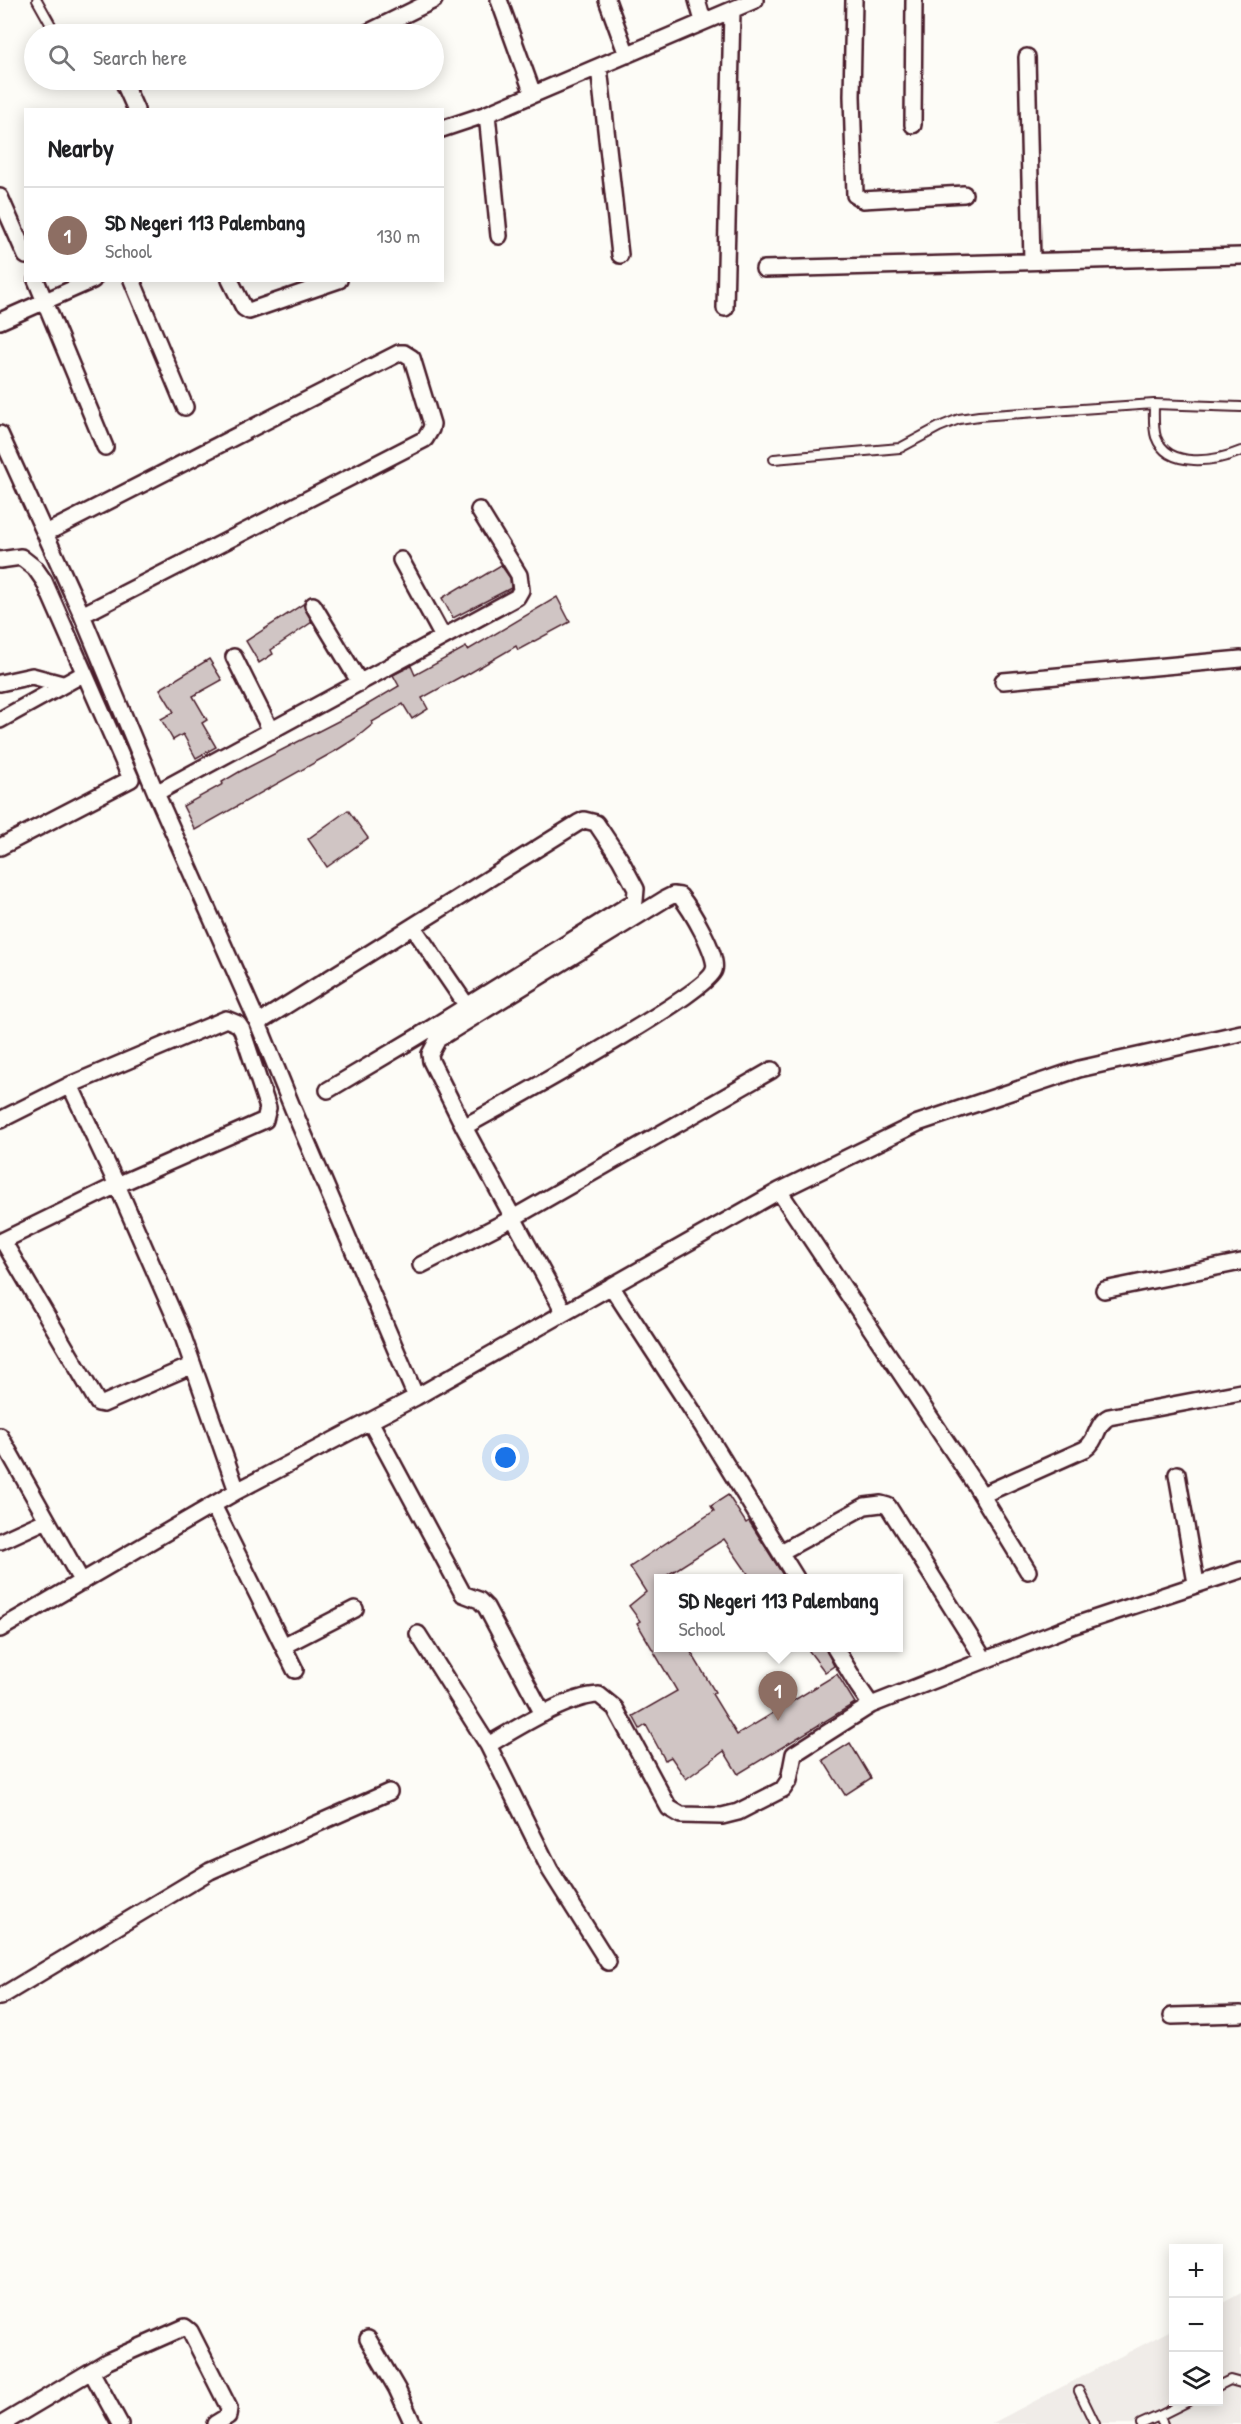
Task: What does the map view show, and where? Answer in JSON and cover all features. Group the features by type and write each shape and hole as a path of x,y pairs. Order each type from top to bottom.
{"street":[{"path":"385,24 434,0"},
{"path":"499,0 533,94"},
{"path":"607,0 627,55"},
{"path":"697,0 703,21"},
{"path":"444,128 487,114 755,0"},
{"path":"854,0 852,96 855,195 863,200 964,194"},
{"path":"913,125 914,0"},
{"path":"725,308 732,11"},
{"path":"1027,57 1032,261"},
{"path":"599,66 620,255"},
{"path":"127,90 135,108"},
{"path":"487,114 499,236"},
{"path":"0,197 24,251"},
{"path":"764,269 1241,256"},
{"path":"37,282 105,447"},
{"path":"0,321 89,282"},
{"path":"133,282 185,407"},
{"path":"231,282 244,308 249,311 333,282"},
{"path":"46,533 399,353 404,352 412,358 432,424 425,438 82,615"},
{"path":"0,434 82,615 156,793 258,1023 292,1109 416,1397"},
{"path":"156,793 517,597 521,590 519,575 479,510"},
{"path":"0,560 21,557 35,568 44,581 131,779 0,848"},
{"path":"400,560 443,637"},
{"path":"313,605 360,682"},
{"path":"234,657 271,731"},
{"path":"1004,681 1241,659"},
{"path":"0,720 84,674"},
{"path":"0,683 32,676 62,684"},
{"path":"258,1023 584,820 596,823 636,889 635,901 328,1090"},
{"path":"464,1127 586,1058 693,992 711,977 716,964 715,958 680,896 673,895 665,899 438,1040 430,1054 431,1061 464,1127 564,1312"},
{"path":"413,927 467,1006"},
{"path":"0,1120 70,1085 226,1019 238,1024 267,1100 268,1114 265,1120 117,1185 1,1242 98,1403 103,1404 193,1365"},
{"path":"0,1629 237,1491 416,1397 779,1191 918,1123 1078,1069 1241,1033"},
{"path":"420,1265 513,1218 772,1070"},
{"path":"70,1085 181,1331 237,1491"},
{"path":"779,1191 982,1495 1028,1570"},
{"path":"1104,1290 1241,1262"},
{"path":"611,1286 794,1574"},
{"path":"982,1495 1085,1449 1093,1443 1101,1423 1109,1417 1241,1392"},
{"path":"370,1421 464,1594 479,1600 486,1607 543,1714"},
{"path":"0,1436 82,1582"},
{"path":"1177,1474 1196,1584"},
{"path":"781,1552 865,1506 881,1504 888,1506 984,1659"},
{"path":"213,1505 295,1670"},
{"path":"1,1541 47,1520"},
{"path":"488,1745 543,1714 588,1695 599,1695 615,1708 669,1808 681,1815 715,1816 738,1812 783,1789 789,1780 794,1754 871,1705 1069,1627 1241,1570"},
{"path":"283,1646 355,1610"},
{"path":"418,1634 488,1745 550,1870 608,1962"},
{"path":"838,1652 871,1705"},
{"path":"0,1997 210,1870 389,1792"},
{"path":"1172,2016 1241,2014"},
{"path":"2,2424 108,2361 185,2327 190,2331 229,2408 228,2416 215,2424"},
{"path":"368,2339 397,2389 413,2424"},
{"path":"91,2371 120,2424"}],"lane":[{"path":"37,0 50,24"},
{"path":"1154,404 1156,437 1165,450 1178,458 1221,459 1241,451"},
{"path":"774,459 900,448 959,419 1154,404 1241,407"},
{"path":"1223,2384 1230,2380 1241,2383"},
{"path":"1079,2391 1095,2424"},
{"path":"1141,2424 1179,2406"},
{"path":"1159,2416 1163,2424"}],"shaded area":[{"path":"1241,2293 1241,2424 991,2424 1169,2331 1169,2406 1223,2406 1223,2303"}],"building":[{"path":"501,565 510,578 511,588 453,618 442,598"},
{"path":"557,597 570,622 518,650 516,646 422,698 428,709 412,719 403,704 372,722 373,724 356,738 337,750 195,830 183,806 223,784 222,782 239,772 350,715 399,686 393,675 411,666 415,675 466,647 468,650"},
{"path":"303,604 312,622 271,650 273,654 259,663 246,641"},
{"path":"209,659 222,680 193,696 207,720 202,723 216,747 196,758 183,734 173,740 161,719 174,712 160,689"},
{"path":"348,810 368,838 327,867 308,839"},
{"path":"728,1495 746,1523 749,1521 782,1574 748,1574 724,1539 669,1574 654,1574 654,1652 637,1623 640,1621 629,1606 646,1592 630,1567 714,1511 711,1506"},
{"path":"654,1652 691,1652 715,1692 712,1694 737,1735 837,1674 855,1703 738,1774 724,1751 686,1779 671,1757 665,1760 646,1725 640,1729 633,1716 677,1691"},
{"path":"810,1652 827,1652 834,1666 825,1672"},
{"path":"850,1743 871,1778 845,1795 823,1760"}],"place":[{"name":"SD Negeri 113 Palembang","path":"778,1721"}]}
